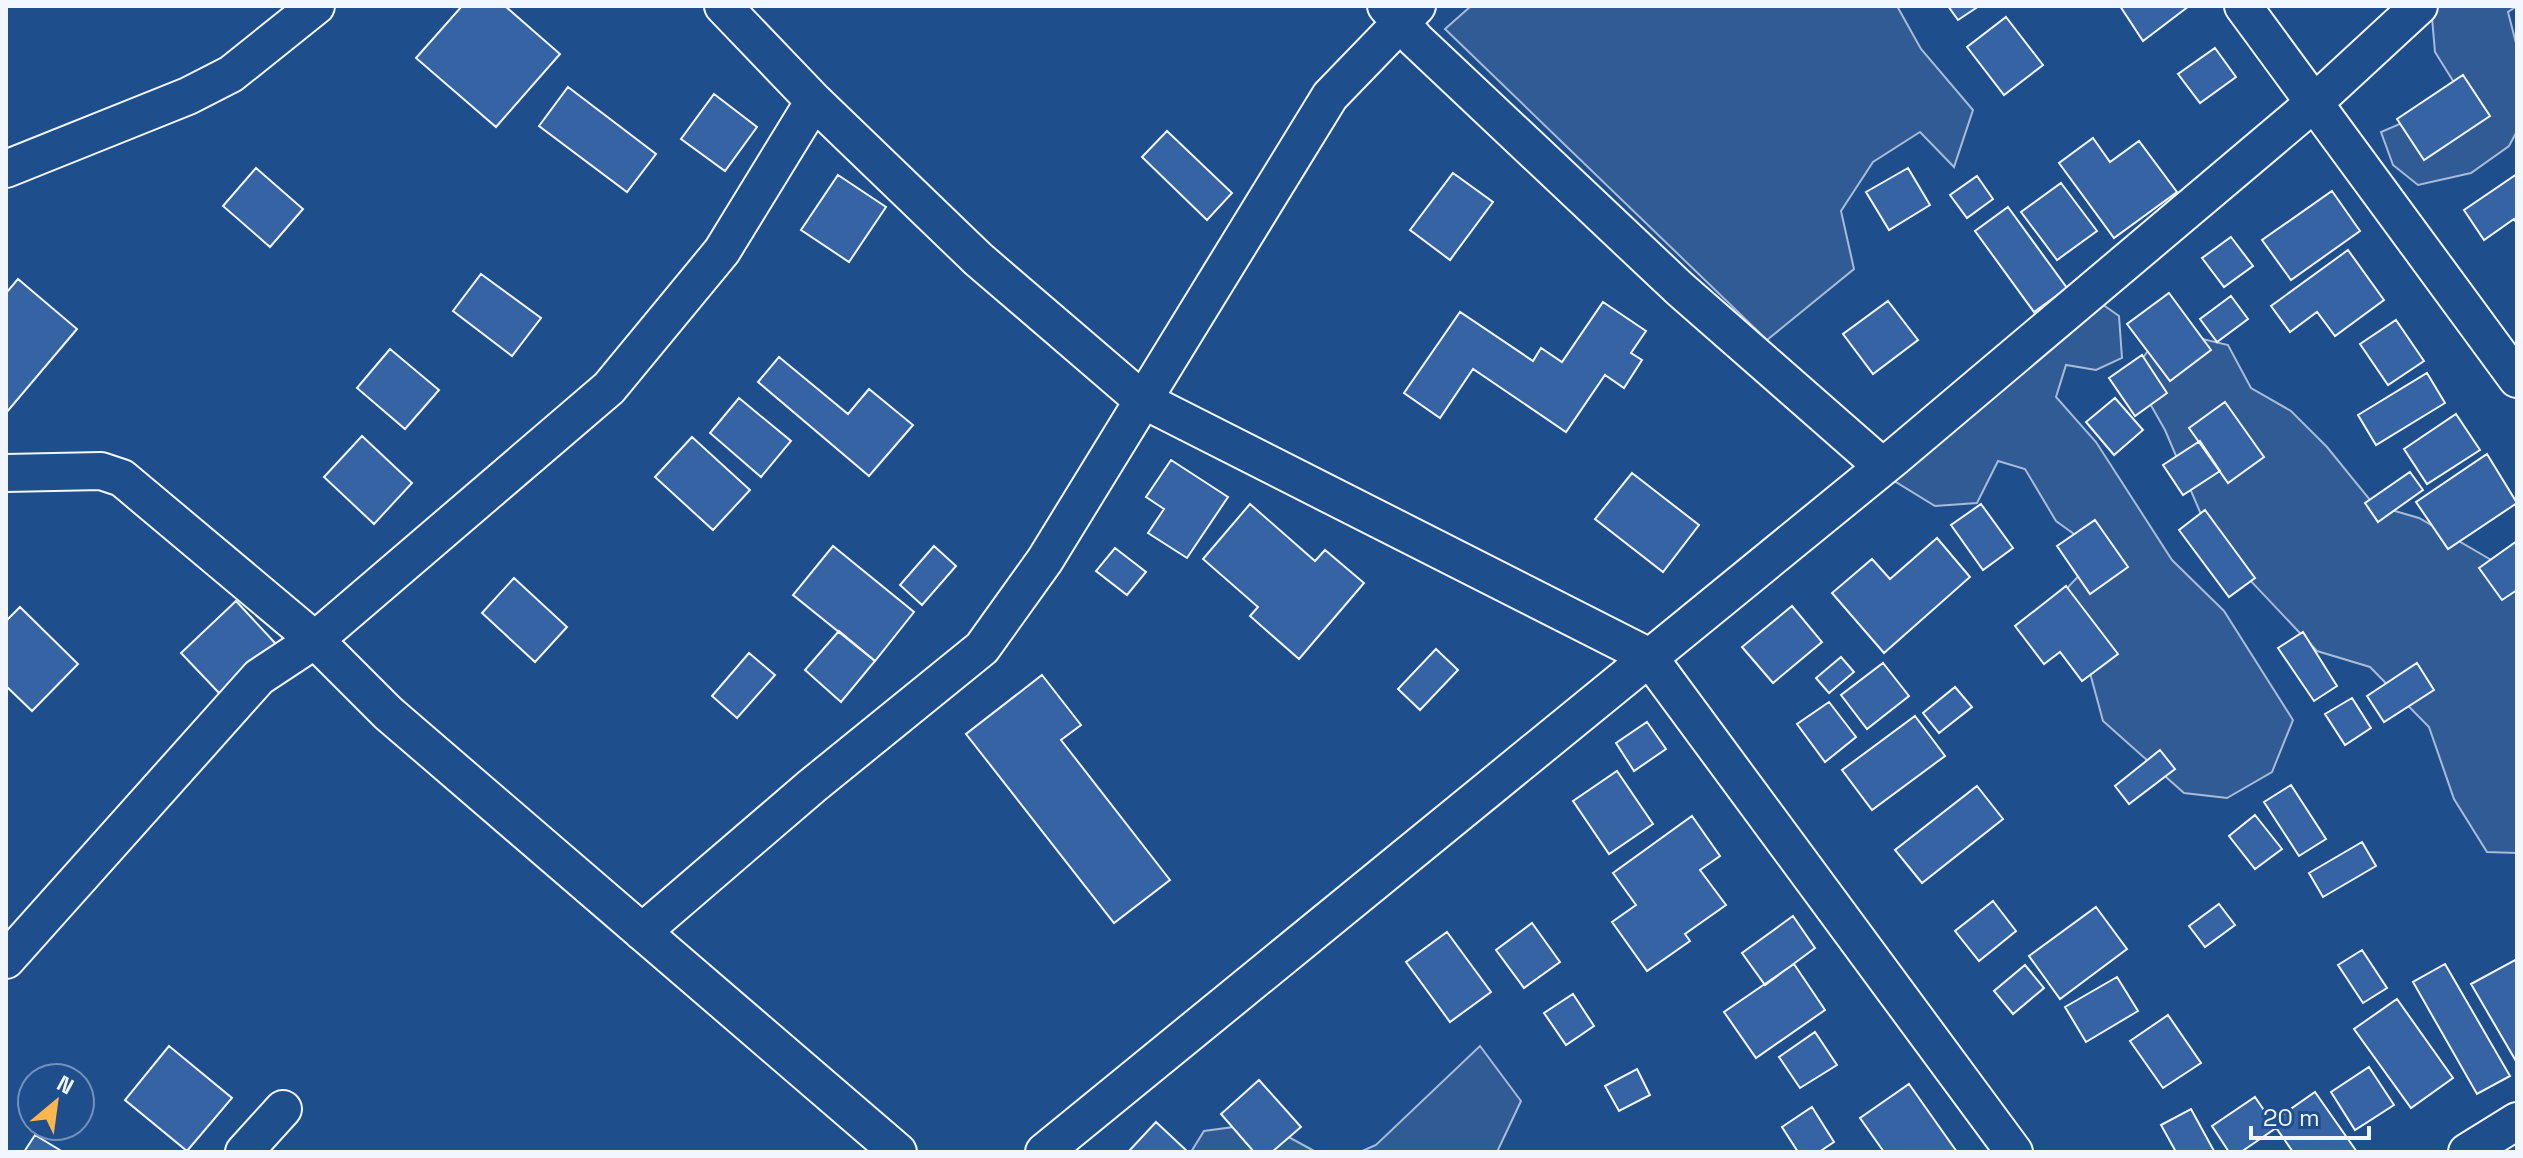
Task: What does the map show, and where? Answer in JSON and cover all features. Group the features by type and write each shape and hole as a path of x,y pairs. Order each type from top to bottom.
{"street":[{"path":"6,169 188,96 231,74 316,6"},
{"path":"723,6 814,101 978,259 1141,399 1648,656 2014,1152"},
{"path":"2243,6 2517,379"},
{"path":"1044,1152 1883,467 2314,103 2419,6"},
{"path":"642,932 812,786 982,648 1045,560 1141,399 1330,96 1400,11 1680,289 1883,467"},
{"path":"6,960 259,677 315,640 609,388 722,251 814,101"},
{"path":"6,473 101,471 122,478 315,640 388,713 898,1152"},
{"path":"244,1152 283,1109"},
{"path":"2467,1152 2517,1121"}],"shaded area":[{"path":"1471,6 1897,6 1921,49 1973,110 1954,167 1920,132 1873,162 1841,211 1854,269 1767,340 1445,29"},
{"path":"2431,6 2517,6 2508,12 2517,47 2517,131 2509,146 2471,173 2418,185 2393,165 2381,132 2423,114 2455,84 2435,52"},
{"path":"2085,292 2119,316 2122,358 2096,370 2066,365 2056,397 2096,442 2172,560 2224,611 2293,720 2272,772 2227,798 2184,793 2103,721 2087,662 2052,614 2069,586 2089,565 2081,539 2056,521 2025,469 1998,461 1977,503 1935,506 1896,482 1889,449"},
{"path":"2173,332 2228,345 2251,388 2291,411 2327,447 2374,505 2419,518 2517,575 2517,853 2487,852 2454,799 2429,727 2370,667 2317,651 2212,540 2165,430 2132,372 2148,351"},
{"path":"1480,1046 1521,1101 1497,1152 1360,1152 1376,1145"},
{"path":"1263,1123 1316,1152 1191,1152 1204,1131"}],"building":[{"path":"462,6 505,6 560,54 496,127 416,58"},
{"path":"1948,6 1979,6 1958,20"},
{"path":"2120,6 2189,6 2143,41"},
{"path":"2006,17 2043,65 2004,95 1967,47"},
{"path":"2215,48 2236,77 2200,103 2178,74"},
{"path":"2463,75 2490,116 2424,160 2397,119"},
{"path":"568,87 656,154 627,192 539,126"},
{"path":"714,94 757,127 725,171 681,139"},
{"path":"1167,131 1232,193 1207,220 1142,157"},
{"path":"2093,138 2110,162 2139,141 2177,192 2114,238 2059,163"},
{"path":"256,168 303,209 270,247 223,206"},
{"path":"1908,168 1930,205 1889,230 1866,192"},
{"path":"1453,173 1493,202 1450,260 1410,230"},
{"path":"2517,174 2517,224 2514,219 2484,240 2464,210"},
{"path":"838,175 886,207 849,262 801,230"},
{"path":"1977,176 1993,199 1967,218 1950,195"},
{"path":"2061,183 2097,231 2057,260 2021,212"},
{"path":"2332,191 2360,231 2291,280 2262,240"},
{"path":"2008,207 2067,288 2034,312 1975,231"},
{"path":"2231,237 2253,266 2224,287 2202,258"},
{"path":"2348,250 2384,300 2335,336 2317,312 2290,332 2271,306"},
{"path":"481,274 541,318 512,356 453,311"},
{"path":"18,279 77,329 6,413 6,293"},
{"path":"2169,293 2211,350 2170,381 2127,324"},
{"path":"2231,296 2248,319 2217,342 2200,319"},
{"path":"1888,301 1918,340 1873,374 1843,334"},
{"path":"1603,302 1646,331 1631,353 1642,360 1624,388 1605,375 1566,432 1473,369 1440,418 1404,393 1460,312 1533,361 1541,348 1562,362"},
{"path":"2396,320 2424,361 2388,385 2360,344"},
{"path":"390,349 439,390 405,429 357,388"},
{"path":"2142,355 2167,393 2135,416 2109,378"},
{"path":"779,357 848,414 869,389 913,425 869,476 758,382"},
{"path":"2427,373 2445,403 2376,445 2358,415"},
{"path":"739,398 791,441 761,477 710,433"},
{"path":"2115,398 2143,430 2114,455 2086,422"},
{"path":"2225,402 2264,457 2228,483 2189,428"},
{"path":"2456,414 2480,450 2427,484 2404,449"},
{"path":"362,436 412,483 374,524 324,477"},
{"path":"692,437 750,490 713,530 655,477"},
{"path":"2200,441 2220,471 2183,495 2163,465"},
{"path":"2487,454 2517,503 2448,549 2416,502"},
{"path":"1171,460 1228,497 1187,558 1148,533 1164,509 1146,497"},
{"path":"2410,472 2423,490 2378,522 2365,503"},
{"path":"1632,473 1699,525 1663,572 1595,519"},
{"path":"1250,504 1315,561 1325,550 1364,583 1299,659 1250,616 1258,607 1203,559"},
{"path":"1981,504 2013,548 1983,570 1951,525"},
{"path":"2205,510 2255,578 2229,597 2179,530"},
{"path":"2095,520 2128,567 2090,594 2057,546"},
{"path":"1937,538 1970,577 1884,653 1832,593 1872,559 1890,579"},
{"path":"2517,541 2517,590 2502,600 2479,568"},
{"path":"833,546 914,612 875,661 793,595"},
{"path":"934,546 956,566 922,605 900,585"},
{"path":"1115,548 1146,572 1127,595 1096,571"},
{"path":"514,578 567,627 535,662 482,613"},
{"path":"2066,586 2118,654 2082,681 2060,652 2044,664 2015,626"},
{"path":"236,601 276,644 221,695 181,653"},
{"path":"1792,606 1822,642 1773,683 1742,647"},
{"path":"20,607 78,664 32,711 6,686 6,621"},
{"path":"839,631 875,661 841,702 805,670"},
{"path":"2303,632 2337,686 2314,701 2278,648"},
{"path":"1436,649 1458,670 1420,710 1398,689"},
{"path":"749,653 775,675 737,718 712,696"},
{"path":"1841,657 1854,672 1829,693 1816,678"},
{"path":"1883,663 1909,696 1867,729 1841,695"},
{"path":"2417,663 2434,690 2384,722 2367,696"},
{"path":"1042,675 1081,725 1061,740 1170,880 1114,923 966,734"},
{"path":"1955,687 1972,707 1939,733 1923,713"},
{"path":"2352,698 2371,728 2345,745 2325,714"},
{"path":"1829,702 1856,737 1825,762 1797,724"},
{"path":"1915,716 1945,756 1872,810 1842,770"},
{"path":"1647,722 1666,749 1634,771 1616,743"},
{"path":"2160,750 2175,769 2129,804 2115,786"},
{"path":"1617,771 1653,824 1609,854 1573,801"},
{"path":"2291,785 2326,839 2299,856 2264,802"},
{"path":"1977,786 2003,819 1922,883 1895,850"},
{"path":"2255,815 2282,849 2255,869 2229,836"},
{"path":"1692,816 1720,856 1700,870 1726,905 1685,934 1690,941 1647,971 1612,922 1636,905 1613,873"},
{"path":"2362,842 2376,866 2323,897 2309,873"},
{"path":"1993,901 2016,931 1979,961 1955,931"},
{"path":"2219,904 2235,925 2205,947 2189,926"},
{"path":"2096,907 2127,949 2060,999 2029,956"},
{"path":"1793,916 1815,948 1765,985 1742,953"},
{"path":"1532,923 1560,962 1524,988 1496,950"},
{"path":"1447,932 1491,992 1450,1022 1406,962"},
{"path":"2362,950 2387,988 2363,1003 2338,965"},
{"path":"2515,960 2517,964 2516,1061 2471,984"},
{"path":"1794,964 1825,1010 1756,1058 1724,1012"},
{"path":"2445,964 2510,1076 2477,1094 2413,982"},
{"path":"2025,965 2044,988 2013,1014 1994,991"},
{"path":"2117,977 2138,1011 2086,1042 2065,1007"},
{"path":"1573,994 1594,1026 1566,1045 1544,1013"},
{"path":"2397,999 2453,1078 2411,1108 2354,1029"},
{"path":"2168,1015 2201,1063 2163,1088 2130,1041"},
{"path":"1815,1032 1837,1065 1800,1088 1779,1057"},
{"path":"169,1046 232,1098 187,1151 125,1100"},
{"path":"2369,1067 2394,1105 2355,1130 2331,1092"},
{"path":"1637,1069 1650,1095 1619,1111 1605,1086"},
{"path":"1259,1080 1301,1127 1272,1152 1254,1152 1221,1114"},
{"path":"1909,1084 1957,1152 1884,1152 1860,1118"},
{"path":"2315,1092 2357,1152 2293,1152 2272,1122"},
{"path":"2255,1097 2276,1128 2241,1152 2229,1152 2212,1126"},
{"path":"1812,1107 1834,1142 1819,1152 1798,1152 1782,1127"},
{"path":"2191,1109 2214,1151 2176,1152 2161,1125"},
{"path":"1156,1122 1188,1152 1128,1152"},
{"path":"30,1142 47,1142 63,1152 24,1152"}]}
